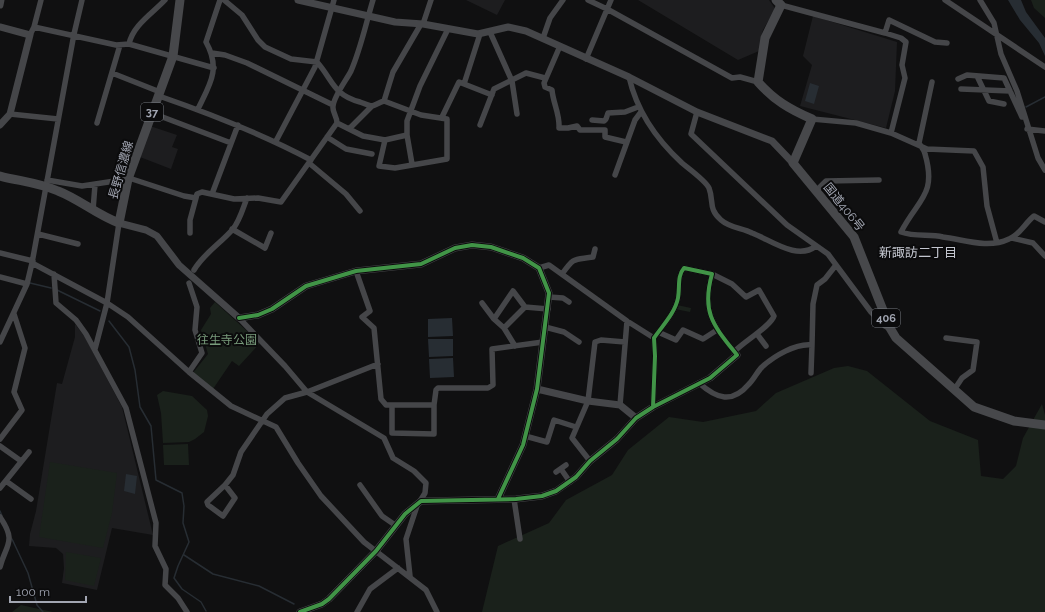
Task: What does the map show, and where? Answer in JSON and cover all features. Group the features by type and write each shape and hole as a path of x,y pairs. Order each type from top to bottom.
{"main road":[{"name":"長野信濃線","path":"0,176 47,183 93,210 119,223 128,178 173,56 180,0"},
{"path":"778,2 765,38 758,82 770,96 791,110 812,119 794,163"},
{"name":"国道406号","path":"794,163 854,237 890,328 896,338 974,407 1014,421 1045,425"}],"street":[{"path":"0,5 2,0"},
{"path":"0,125 10,114 30,35 34,27 41,0"},
{"path":"0,342 27,284 33,262 58,119 82,0"},
{"path":"129,44 130,38 140,23 165,0"},
{"path":"198,109 212,77 214,68 212,53 206,42 220,0"},
{"path":"224,0 242,15 258,40 266,47 291,59 317,62 327,73 332,85 339,93 357,102 372,106"},
{"path":"298,0 368,17 480,34 508,27 517,28 543,38 586,59 629,77 697,112 772,141 794,163"},
{"path":"276,141 304,90 317,62 334,0"},
{"path":"190,233 190,220 196,198 198,194 202,192 234,200 247,198 281,202 337,123 333,105 339,93 342,82 350,72 373,0"},
{"path":"384,101 393,72 422,24 431,0"},
{"path":"543,38 550,18 563,0"},
{"path":"588,0 732,78 740,77 758,82"},
{"path":"586,59 611,0"},
{"path":"945,0 1045,68"},
{"path":"980,0 994,23 1001,54 1017,90 1030,140 1045,170"},
{"path":"778,2 885,33 901,38 906,42 902,65 905,78 891,133"},
{"path":"885,33 889,20 935,42 947,43"},
{"path":"0,27 30,35"},
{"path":"34,27 74,34 120,45 129,44 214,68"},
{"path":"412,164 407,135 407,121 410,111 448,29"},
{"path":"490,32 512,81 517,114"},
{"path":"464,84 480,34"},
{"path":"96,123 120,45"},
{"path":"560,46 545,78 544,87 552,90 553,103 558,113 559,128 577,126 580,130 605,130 605,137 626,142"},
{"path":"212,53 224,55 247,63 333,105"},
{"path":"112,73 276,141 310,161 346,194 360,211"},
{"path":"480,125 494,90 526,73 545,78"},
{"path":"958,79 967,75 1004,78 1019,113 1024,117"},
{"path":"977,76 982,90 989,101 1004,104"},
{"path":"629,77 640,109 660,141 709,187 713,212 721,220 728,225 751,232 787,248 805,251 816,246"},
{"path":"442,117 459,82 492,95"},
{"path":"920,145 932,82"},
{"path":"961,89 1010,91"},
{"path":"349,129 372,106 384,101 421,115 442,117 447,119 447,159 395,168 379,166 385,140"},
{"path":"592,120 604,121 608,113 640,109"},
{"path":"615,175 626,142 640,109"},
{"path":"697,112 691,134 787,224 828,254 871,312 885,326 890,328"},
{"path":"152,113 231,143"},
{"path":"10,114 58,119"},
{"path":"812,119 856,123 891,133 927,149 974,152 983,167 987,206 997,243"},
{"path":"337,123 363,136 385,140 407,135"},
{"path":"212,194 238,125"},
{"path":"1027,129 1045,131"},
{"path":"327,137 346,149 372,154"},
{"path":"920,145 925,151 930,175 929,184 922,202 909,216 901,232 910,235 943,236 983,244 997,243 1012,238 1034,216 1045,222"},
{"path":"1038,158 1045,160"},
{"path":"47,183 82,186 95,185 128,178 184,196 196,198"},
{"path":"816,191 826,181 879,180"},
{"path":"93,210 95,185"},
{"path":"194,270 202,258 238,222 247,198"},
{"path":"95,349 107,303 119,223 146,230 157,236 179,265 239,318 307,392 384,438 393,458 414,471 426,483 425,493 422,501 417,506 406,539 410,576"},
{"path":"232,229 265,248 271,233"},
{"path":"38,234 78,244"},
{"path":"1012,238 1033,243 1045,256"},
{"path":"239,318 258,315 272,309 306,286 356,272 421,264 455,248 472,244 491,247 523,258 539,268 549,297 537,389 525,436 498,499"},
{"path":"562,274 570,263 577,258 594,257 595,249"},
{"path":"0,253 33,262 107,303 128,317 189,372 231,406 264,420 276,427 298,463 321,496 364,542 410,576 426,590 438,612"},
{"path":"539,268 549,265 627,321 654,338"},
{"path":"811,373 813,304 817,285 825,279 836,266"},
{"path":"300,612 322,604 329,599 376,551 412,507 422,501 514,499 542,496 556,491 570,482 590,462 617,439 636,418 652,407 710,378 736,354 743,342 757,334 773,321 774,316 759,290 746,298 732,284 712,274 684,268 680,272 678,298 676,304 671,315 654,338 655,356 652,407"},
{"path":"356,272 370,311 362,317 374,328 381,399 386,405 434,405"},
{"path":"54,274 56,303 76,320 95,349 126,408 156,522 155,546 166,569 165,585 178,598 187,612"},
{"path":"712,274 708,290 708,304 717,330 736,354"},
{"path":"0,277 27,284"},
{"path":"189,283 197,307 195,330 202,353 189,372"},
{"path":"494,319 513,291 525,307 548,309"},
{"path":"549,297 563,298 569,302"},
{"path":"482,304 494,319 504,328 515,346"},
{"path":"504,328 525,307"},
{"path":"0,440 22,410 14,392 25,348 14,314"},
{"path":"620,406 627,321"},
{"path":"546,327 564,332 579,342"},
{"path":"658,332 676,340 683,330 703,339 717,330"},
{"path":"757,334 766,346"},
{"path":"946,338 977,342 973,370 962,378 954,390"},
{"path":"392,405 392,433 434,434 434,405 438,388 488,388 493,385 492,349 543,342"},
{"path":"590,462 572,438 588,401 595,342 625,342"},
{"path":"699,383 712,394 722,398 738,394 749,384 762,367 775,358 806,344 812,345"},
{"path":"225,485 235,498 223,516 208,505 207,502 233,475 237,460 267,414 285,398 307,392 378,364"},
{"path":"537,389 588,401 620,406 636,418"},
{"path":"525,436 546,442 554,420 576,427"},
{"path":"0,446 21,462"},
{"path":"0,488 28,452"},
{"path":"561,469 570,482"},
{"path":"6,481 31,499"},
{"path":"360,485 382,516 395,526"},
{"path":"514,499 520,539"},
{"path":"0,517 10,538 9,548 0,567"},
{"path":"357,612 370,590 398,568"}],"shaded area":[{"path":"466,0 505,0 497,15"},
{"path":"638,0 769,0 774,7 774,11 763,30 759,51 738,60"},
{"path":"1008,0 1021,0 1026,12 1045,38 1045,56 1039,43 1020,20"},
{"path":"813,16 897,42 895,91 886,128 800,106 812,65 803,56"},
{"path":"810,83 819,86 814,104 805,101"},
{"path":"150,126 177,135 172,147 178,149 171,169 140,157"},
{"path":"452,318 453,336 428,337 428,319"},
{"path":"75,324 85,337 122,407 153,535 112,528 97,590 62,583 64,568 63,554 56,548 29,546 57,383 62,384 75,337"},
{"path":"428,339 453,339 453,356 429,357"},
{"path":"453,358 454,377 430,378 429,359"},
{"path":"126,474 137,476 135,494 124,491"}],"green space":[{"path":"1031,0 1045,0 1045,18 1034,8"},
{"name":"往生寺公園","path":"215,302 260,343 239,366 232,361 213,389 192,374 208,354 201,330 211,314 210,308"},
{"path":"677,305 691,308 690,312 675,309"},
{"path":"848,366 867,371 930,421 978,440 981,476 1003,479 1016,466 1023,438 1042,404 1045,415 1045,612 482,612 498,546 549,523 566,500 612,475 628,450 669,417 703,422 756,411 776,393 834,368"},
{"path":"163,391 192,396 207,410 208,416 204,432 189,442 163,443 161,413 157,395"},
{"path":"188,444 189,465 164,465 163,445"},
{"path":"50,462 117,473 112,513 103,548 39,537"},
{"path":"66,552 101,558 94,586 65,580"},
{"path":"21,605 53,612 12,612"}],"waterway":[{"path":"1026,107 1045,97"},
{"path":"30,283 51,288"},
{"path":"57,290 100,311"},
{"path":"109,321 129,347 135,370 140,407 151,426 156,480 182,493 184,506 183,523 189,542 174,578 182,589 201,602 206,611"},
{"path":"0,511 2,516"},
{"path":"12,539 28,573 37,605 43,612"},
{"path":"184,555 213,574 259,586 294,604"}],"cycle path":[{"path":"239,318 258,315 272,309 306,286 356,271 421,264 455,248 472,245 491,247 523,258 539,268 549,293 537,389 523,445 498,499"},
{"path":"300,612 322,604 329,599 376,551 405,514 421,501 516,499 542,496 556,491 576,477 590,461 617,439 636,418 653,407 710,378 737,355 716,327 709,309 709,287 712,274 684,268 680,275 679,294 676,303 671,314 654,338 655,356 653,407"}],"district":[{"name":"新諏訪二丁目","path":"918,252"}]}
